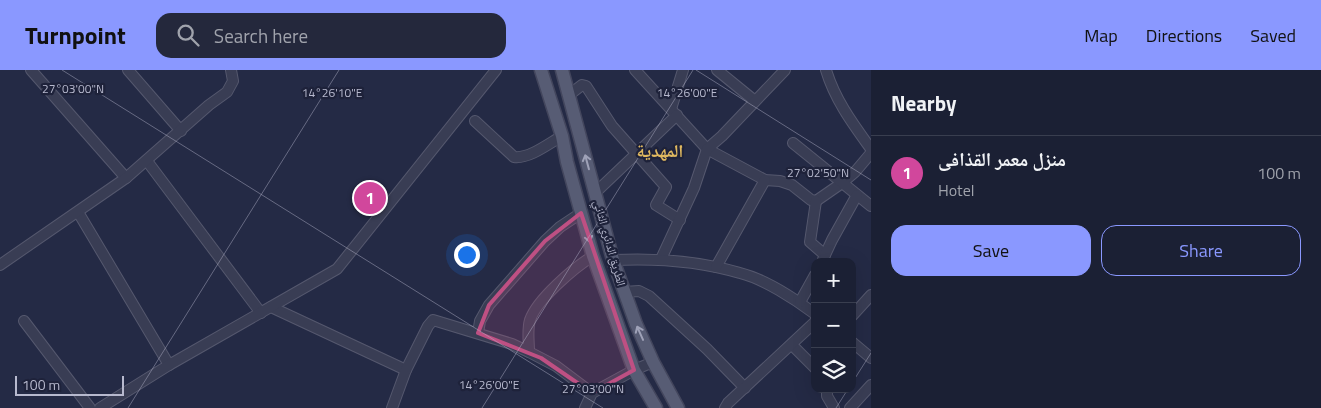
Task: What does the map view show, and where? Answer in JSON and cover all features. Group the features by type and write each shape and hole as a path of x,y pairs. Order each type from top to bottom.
{"main road":[{"name":"الطريق الدائري الثاني","path":"541,70 562,136 593,256 634,370 656,408"},
{"name":"الطريق الدائري الثاني","path":"562,70 613,260 636,324 653,362 678,408"}],"street":[{"path":"31,70 126,178"},
{"path":"128,70 181,131"},
{"path":"0,265 78,212 147,161 209,105 227,92 233,81 231,70"},
{"path":"100,408 337,268 496,70"},
{"path":"635,70 707,149 765,180 792,186 816,201"},
{"path":"596,192 636,154 674,112 683,70"},
{"path":"717,70 755,102"},
{"path":"661,259 694,188 707,149 722,136 785,70"},
{"path":"826,70 838,99 850,120 871,149"},
{"path":"569,95 582,85 586,86 612,126 666,187 656,206 680,220"},
{"path":"475,121 514,157 522,157 562,136"},
{"path":"793,143 871,206"},
{"path":"857,195 824,258 810,242 816,201 855,172 871,154"},
{"path":"147,161 261,313"},
{"path":"716,267 765,180"},
{"path":"78,212 169,366"},
{"path":"478,333 480,321 489,305 545,241 560,227 581,213"},
{"path":"529,352 529,322 538,306 567,275 593,256"},
{"path":"613,260 661,259 716,267 741,273 758,279 800,302 811,311"},
{"path":"800,302 811,282"},
{"path":"624,292 639,290 649,296 707,349 745,388"},
{"path":"856,312 871,295"},
{"path":"271,307 406,370"},
{"path":"860,308 871,308"},
{"path":"392,408 406,370 432,320 478,333 529,352 556,366 592,393"},
{"path":"24,321 90,408"},
{"path":"725,408 728,403 811,326"},
{"path":"792,345 811,364"},
{"path":"856,345 871,358"},
{"path":"585,408 592,393 653,362"},
{"path":"850,408 871,385"},
{"path":"827,393 834,408"}],"highlighted area":[{"path":"581,213 634,370 592,393 541,358 478,333 489,305 545,241"}],"place":[{"name":"منزل معمر القذافى","path":"370,198"}],"district":[{"name":"المهدية","path":"660,150"}]}
